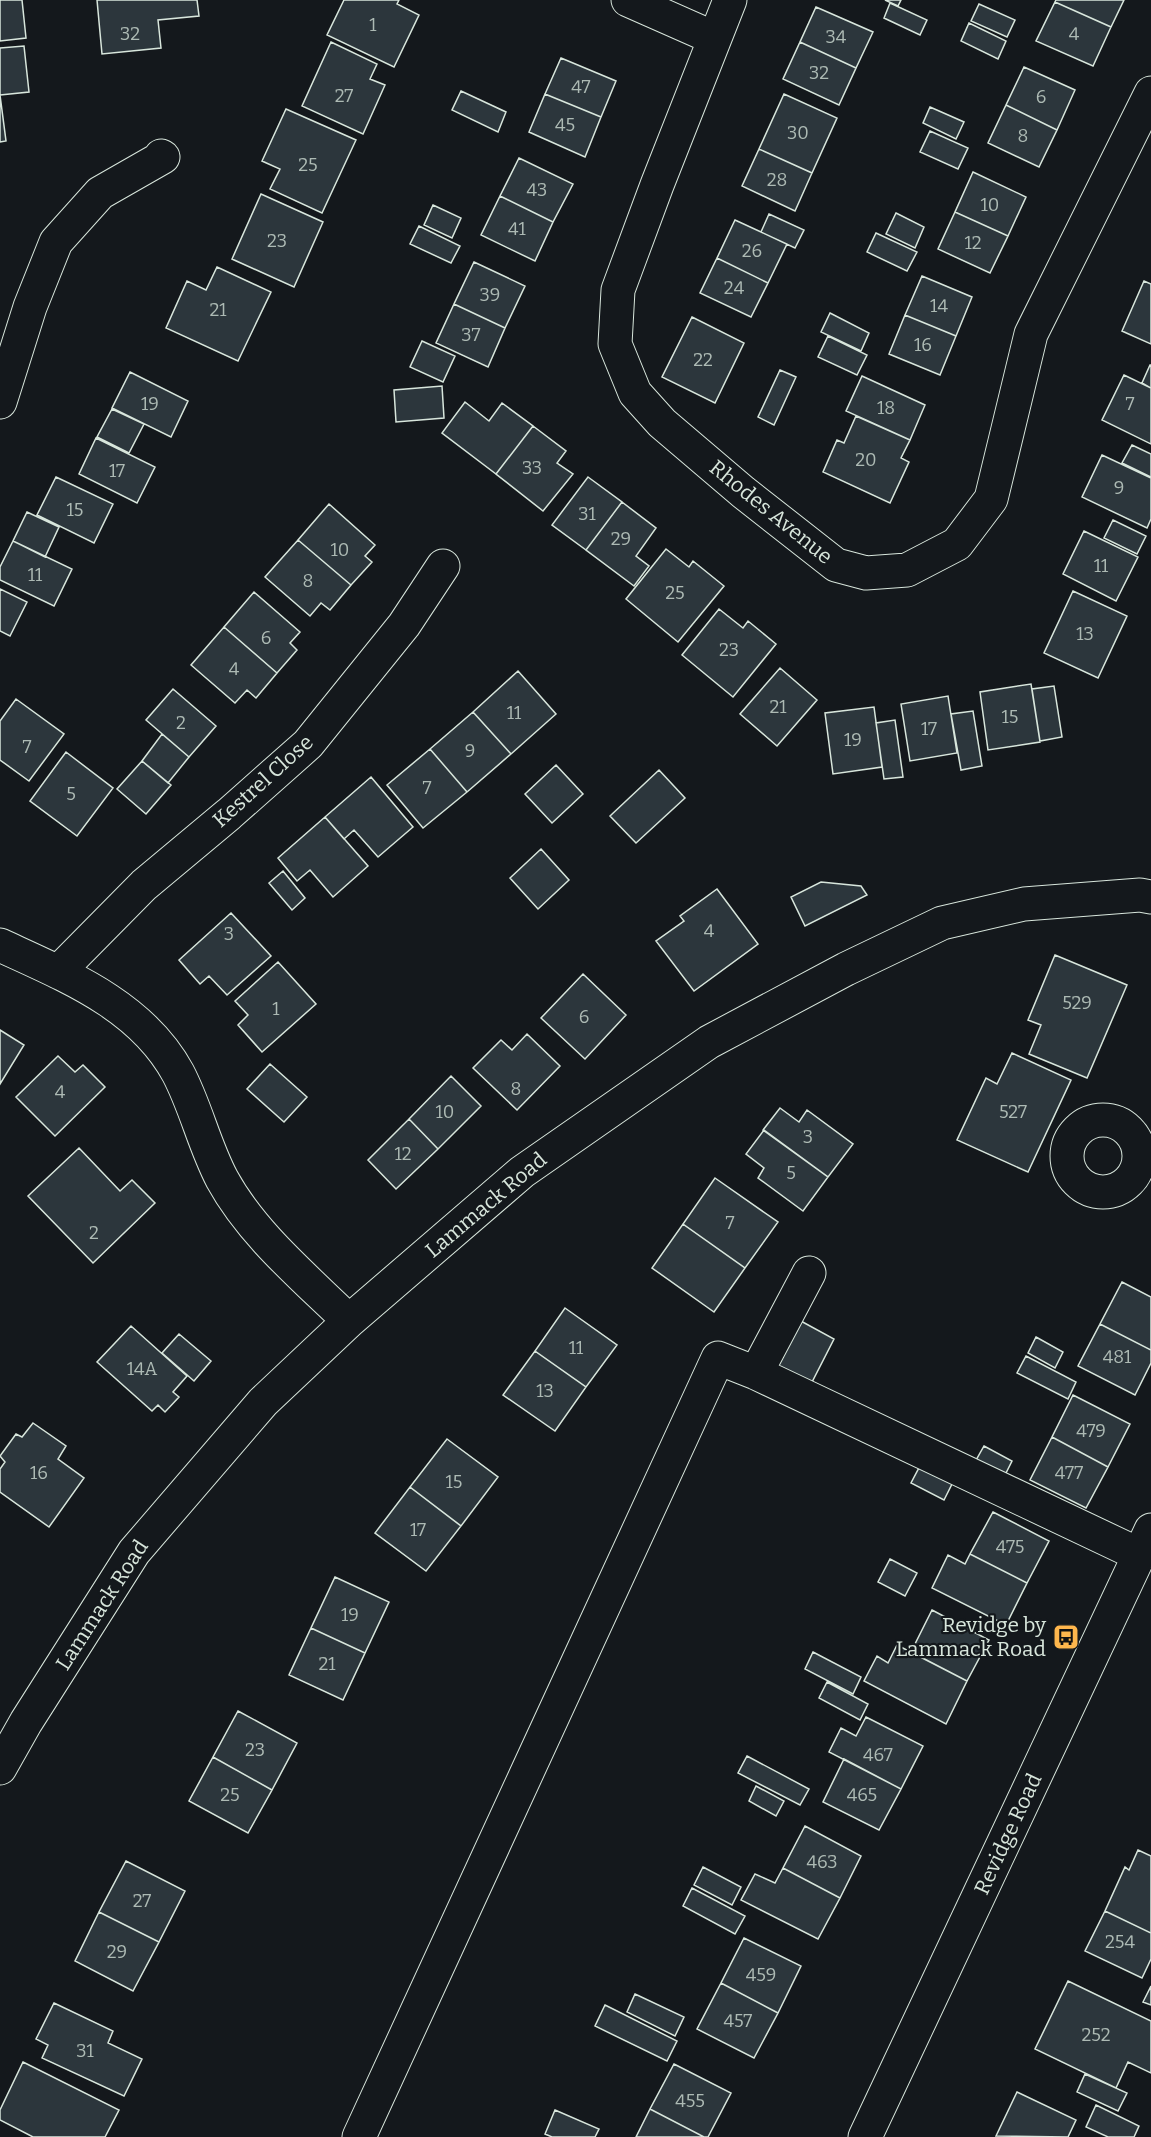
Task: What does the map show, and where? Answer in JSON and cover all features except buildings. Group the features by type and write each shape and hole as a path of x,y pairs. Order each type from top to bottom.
{"street":[{"path":"628,0 714,38"},
{"name":"Rhodes Avenue","path":"730,0 618,290 615,344 635,393 662,423 836,565 866,573 907,570 957,544 991,499 1031,334 1151,93"},
{"path":"0,402 30,307 56,242 100,193 163,157 161,156"},
{"name":"Kestrel Close","path":"58,972 144,885 308,744 404,625 443,567"},
{"name":"Lammack Road","path":"0,1768 26,1722 134,1552 263,1402 349,1321 522,1172 709,1042 835,974 942,923 1024,904 1140,895 1151,897"},
{"path":"0,945 111,1000 145,1030 162,1049 178,1073 222,1178 250,1221 349,1321"},
{"path":"756,1373 809,1273"},
{"path":"359,2137 718,1358 1145,1543"},
{"name":"Revidge Road","path":"865,2137 1145,1543"}],"place":[{"name":"Revidge by Lammack Road","path":"1066,1637"}]}
